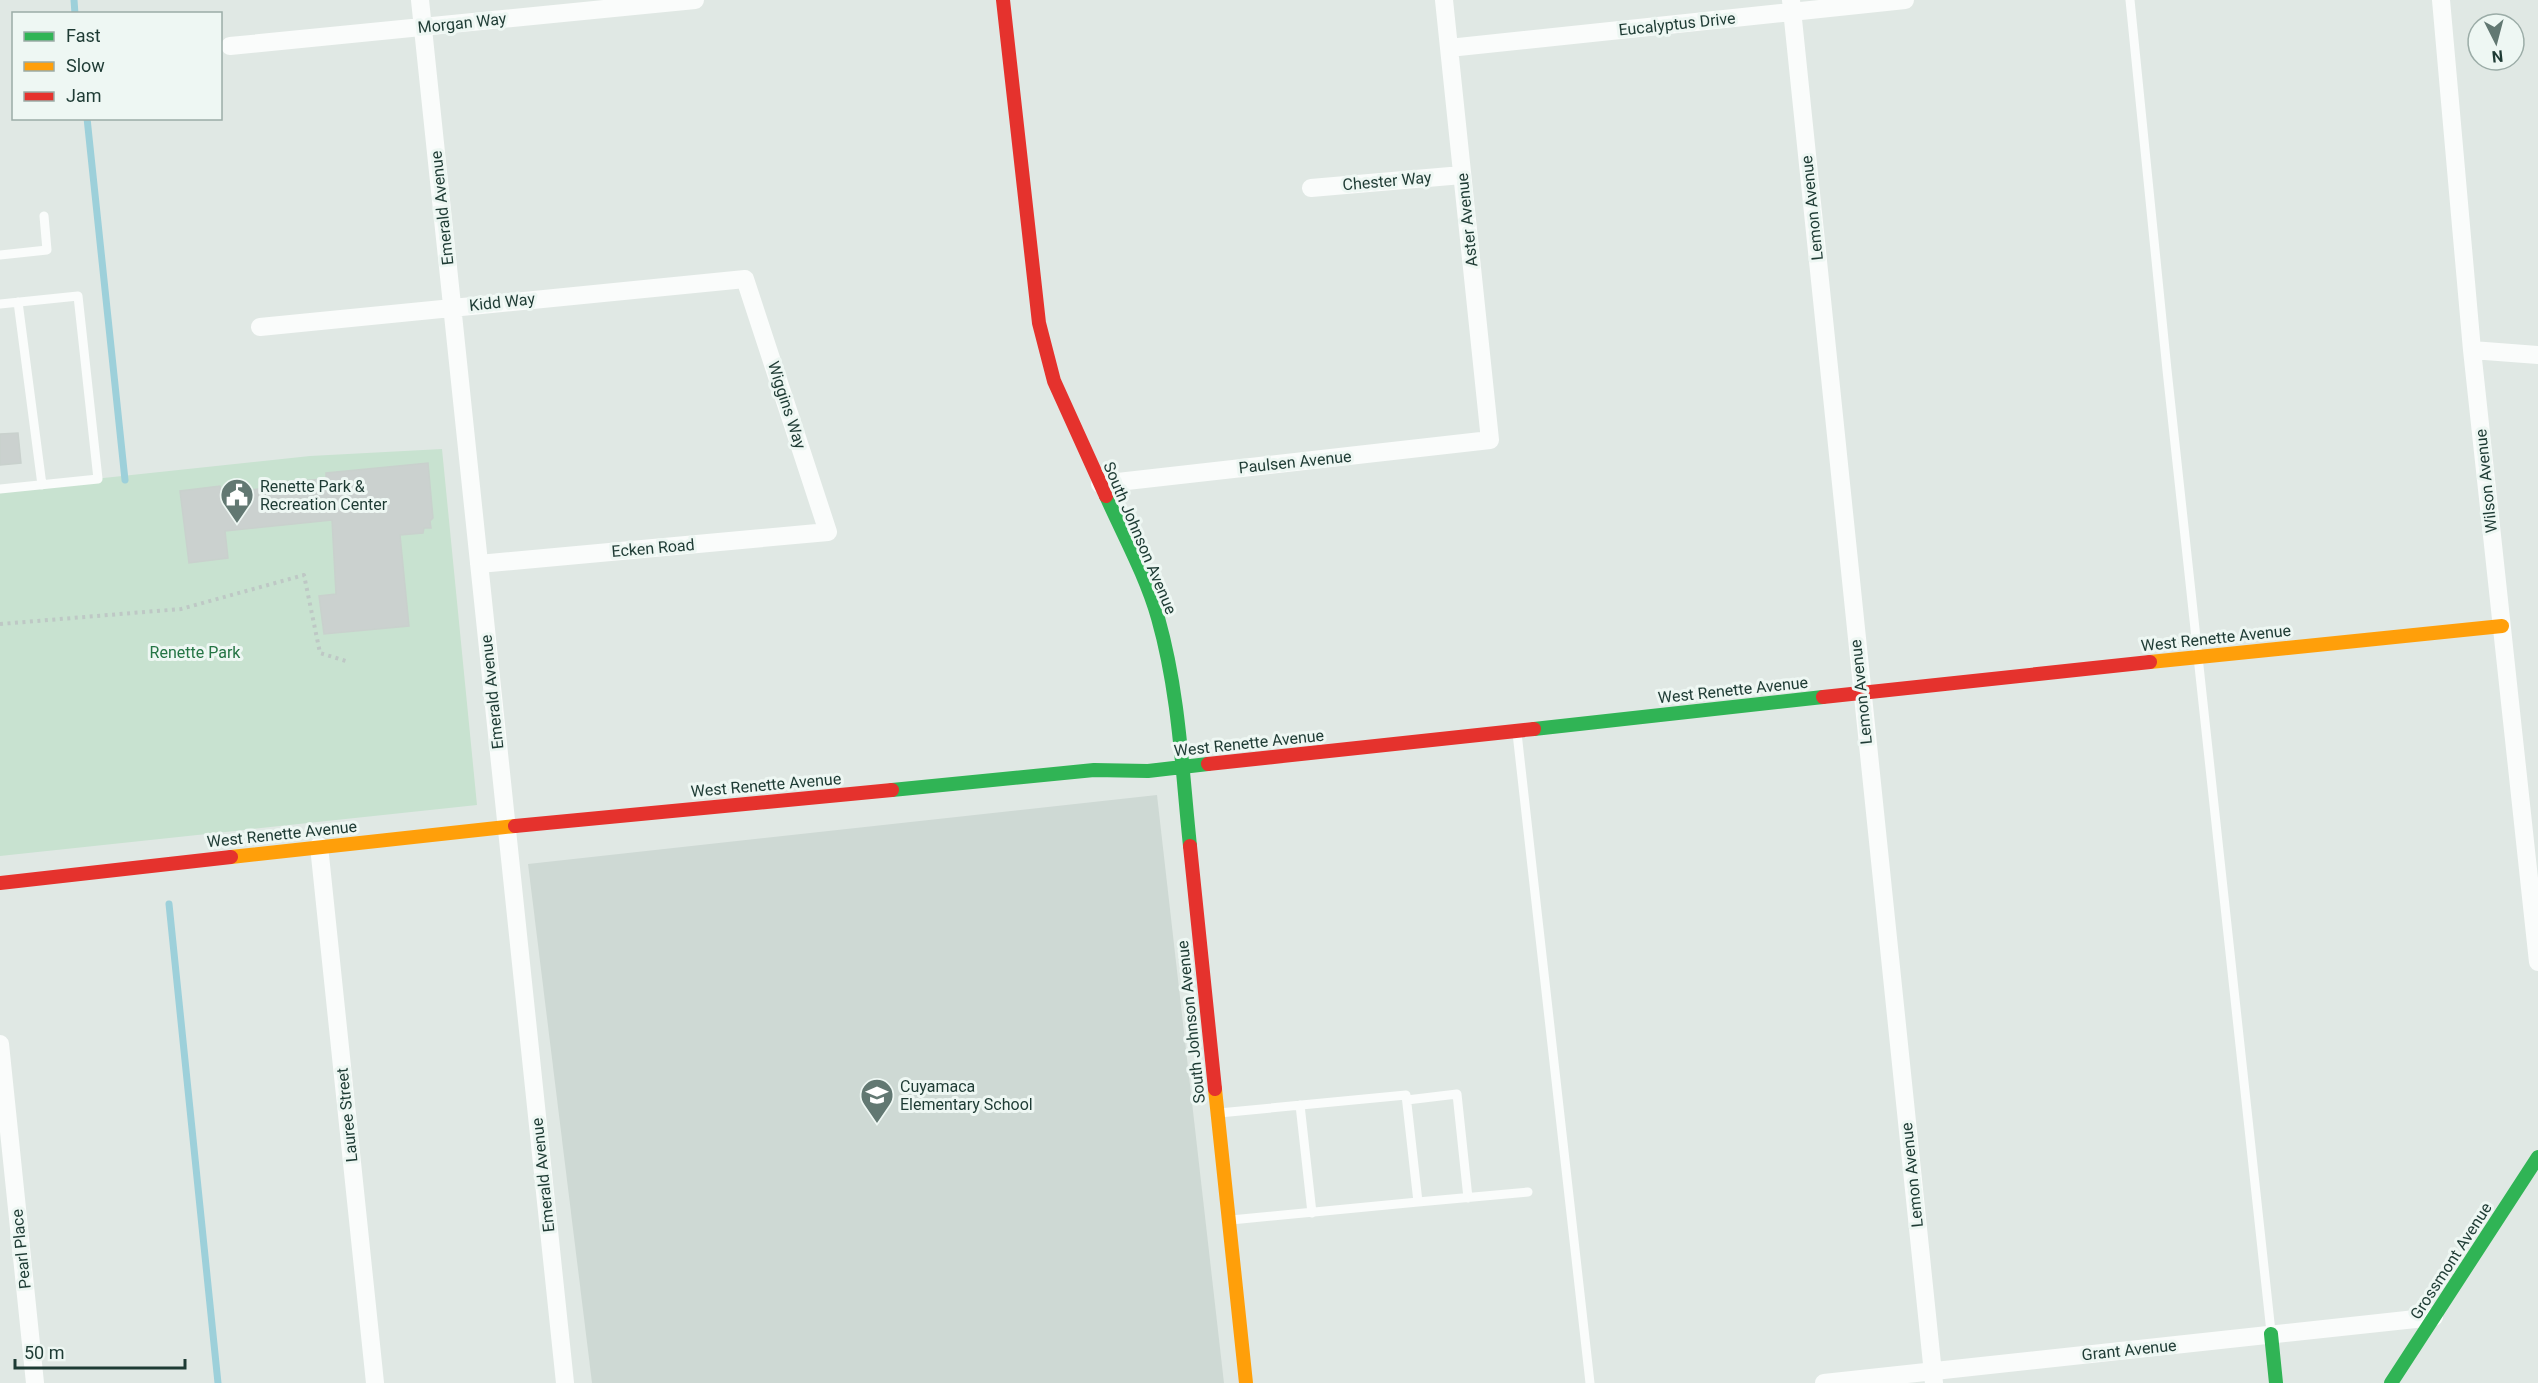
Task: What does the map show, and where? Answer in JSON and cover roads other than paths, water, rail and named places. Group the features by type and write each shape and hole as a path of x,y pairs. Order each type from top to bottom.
{"street":[{"name":"Emerald Avenue","path":"420,0 565,1383"},
{"name":"Morgan Way","path":"230,46 695,0"},
{"name":"South Johnson Avenue","path":"1003,0 1039,323 1054,381 1144,580 1158,618 1172,679 1246,1383"},
{"name":"Aster Avenue","path":"1444,0 1490,440"},
{"name":"Eucalyptus Drive","path":"1449,48 1791,6 1905,0"},
{"name":"Wilson Avenue","path":"2441,0 2472,350 2538,962"},
{"name":"Lemon Avenue","path":"1791,6 1933,1377"},
{"name":"Chester Way","path":"1311,188 1462,175"},
{"name":"Kidd Way","path":"260,327 745,279"},
{"name":"Wiggins Way","path":"745,279 828,532"},
{"path":"2472,350 2538,355"},
{"name":"Paulsen Avenue","path":"1100,484 1490,440"},
{"name":"Ecken Road","path":"479,564 828,532"},
{"name":"West Renette Avenue","path":"0,883 506,827 1094,770 1148,771 2198,656 2502,626"},
{"name":"Lauree Street","path":"319,846 375,1383"},
{"name":"Pearl Place","path":"0,1044 34,1383"},
{"name":"Grossmont Avenue","path":"2391,1383 2538,1157"},
{"name":"Grant Avenue","path":"1824,1383 1933,1377 2271,1334 2434,1317"},
{"path":"2271,1334 2276,1383"}],"lane":[{"path":"2130,0 2271,1334"},
{"path":"0,255 47,250 44,216"},
{"path":"0,304 78,296 98,479 0,489"},
{"path":"18,302 42,485"},
{"path":"1517,730 1590,1383"},
{"path":"1407,1100 1457,1094 1468,1198"},
{"path":"1217,1113 1406,1095 1418,1202"},
{"path":"1300,1105 1312,1213"},
{"path":"1229,1220 1528,1192"}],"waterway":[{"path":"74,0 75,12"},
{"path":"87,120 125,480"},
{"path":"169,904 218,1383"}],"place":[{"name":"Renette Park & Recreation Center","path":"237,524"},
{"name":"Cuyamaca Elementary School","path":"877,1124"}],"park label":[{"name":"Renette Park","path":"195,652"}]}
